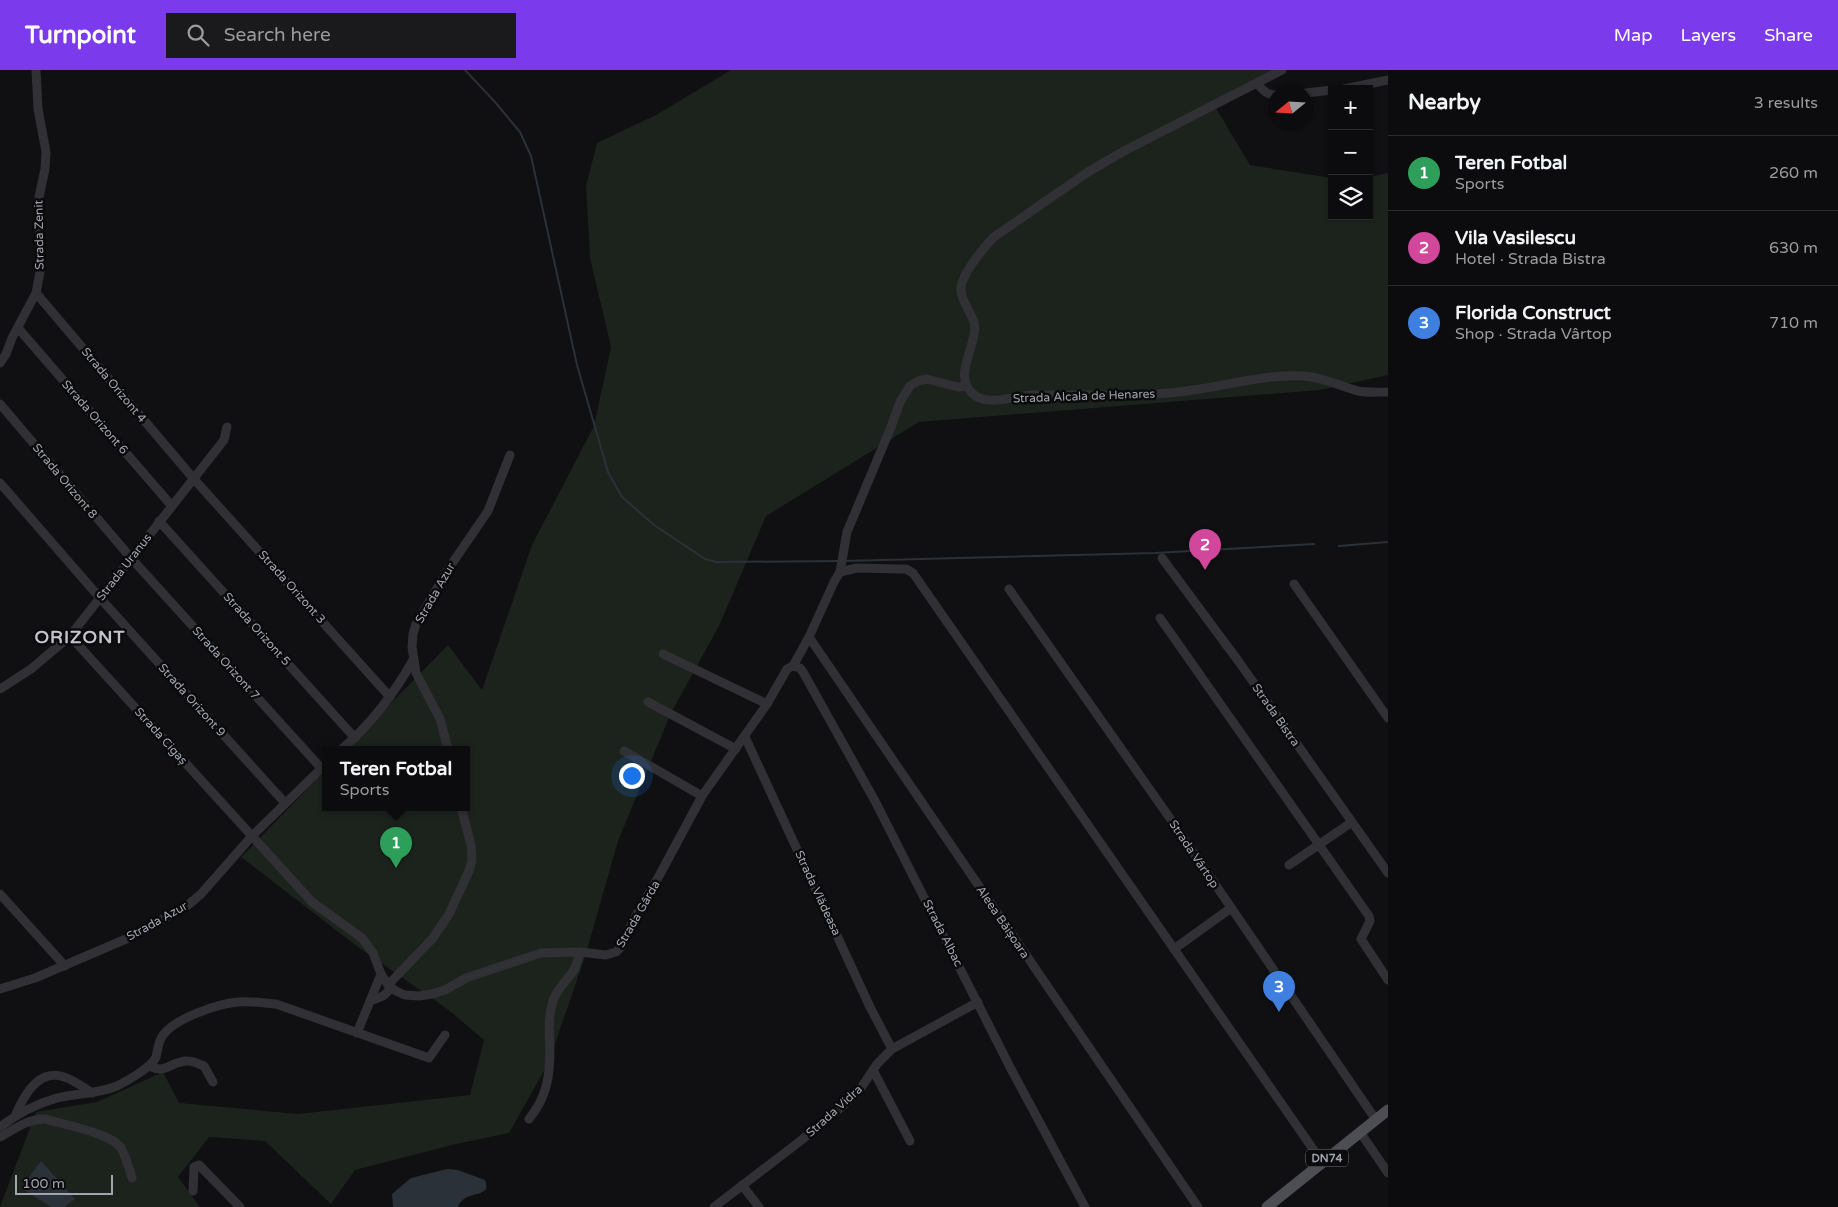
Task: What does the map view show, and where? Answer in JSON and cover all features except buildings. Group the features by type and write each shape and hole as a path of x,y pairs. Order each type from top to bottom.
{"main road":[{"name":"DN74","path":"1267,1207 1388,1110"}],"street":[{"name":"Strada Zenit","path":"0,363 36,293 40,272 39,197 45,169 46,152 39,117 36,70"},
{"path":"967,386 965,370 974,322 961,290 962,282 983,248 994,237 1088,172 1124,151 1282,70"},
{"path":"1364,85 1388,80"},
{"path":"1257,83 1261,89 1268,93"},
{"path":"1313,92 1328,90"},
{"name":"Strada Orizont 4","path":"36,293 193,478"},
{"name":"Strada Orizont 6","path":"18,328 171,506"},
{"name":"Strada Alcala de Henares","path":"967,386 970,392 977,397 988,400 1032,395 1168,394 1276,377 1304,376 1323,379 1358,391 1388,392"},
{"name":"Strada Gârda","path":"390,987 405,995 419,996 432,994 445,990 466,978 541,953 580,952 606,955 616,952 621,947 633,921 702,796 745,737 787,669 793,666 809,637 840,570 847,532 892,427 900,402 910,386 918,381 927,379 958,387 967,386"},
{"name":"Strada Orizont 8","path":"0,404 131,558"},
{"name":"Strada Uranus","path":"0,689 31,669 70,636 224,440 227,427"},
{"name":"Strada Azur","path":"413,660 413,634 416,624 449,568 488,511 510,455"},
{"name":"Strada Orizont 3","path":"193,478 390,697"},
{"name":"Strada Orizont 9","path":"0,483 100,598 285,803"},
{"name":"Strada Orizont 5","path":"160,521 355,738"},
{"name":"Strada Orizont 7","path":"131,558 322,764"},
{"name":"Strada Bistra","path":"1162,558 1239,662 1388,873"},
{"path":"840,570 857,568 899,569 913,573 1322,1162"},
{"path":"1294,584 1388,718"},
{"name":"Strada Vârtop","path":"1009,589 1376,1120"},
{"path":"1160,618 1369,916 1370,921 1361,939 1388,980"},
{"name":"Strada Cigaș","path":"70,636 252,836"},
{"name":"Aleea Băișoara","path":"809,637 1198,1207"},
{"path":"663,654 767,704"},
{"path":"346,746 355,738 390,697 413,660"},
{"path":"413,660 419,681 440,719 447,746"},
{"name":"Strada Albac","path":"793,666 800,668 803,672 875,801 1044,1132 1086,1207"},
{"path":"648,702 736,749"},
{"name":"Strada Vlădeasa","path":"745,737 870,1007 892,1049"},
{"path":"624,751 702,796"},
{"name":"Strada Azur","path":"0,989 21,984 133,936 188,905 201,894 252,836 322,768"},
{"path":"370,1001 383,996 434,938 449,914 472,861 471,844 462,811"},
{"path":"1289,865 1352,822"},
{"path":"252,836 312,902 362,938 374,954 381,974 390,987"},
{"path":"0,894 65,966"},
{"path":"1174,950 1231,908"},
{"path":"529,1119 540,1106 548,1078 549,1030 554,999 575,967 580,952"},
{"path":"357,1034 381,974"},
{"path":"0,1127 16,1114 58,1098 106,1090 118,1086 149,1066 156,1057 161,1038 166,1032 191,1016 232,1003 256,1002 276,1004 428,1058 445,1035"},
{"name":"Strada Vidra","path":"714,1207 844,1105 861,1088 882,1058 892,1049 978,1002"},
{"path":"149,1066 156,1070 162,1070 187,1061 204,1066 213,1082"},
{"path":"873,1070 910,1141"},
{"path":"16,1114 23,1096 34,1083 46,1077 55,1075 64,1077 92,1092"},
{"path":"0,1137 30,1120 38,1119 89,1130 120,1147 132,1178"},
{"path":"1360,1132 1388,1173"},
{"path":"193,1190 194,1167 199,1165 240,1207"},
{"path":"742,1185 759,1207"}],"shaded area":[{"path":"731,70 1276,70 1213,103 1250,165 1328,177 1328,220 1373,220 1373,176 1388,173 1388,375 1320,390 919,422 766,516 719,626 671,713 618,841 585,957 548,1064 509,1133 456,1144 355,1170 331,1204 265,1141 209,1137 178,1177 200,1207 0,1207 36,1112 97,1102 163,1072 179,1103 298,1114 470,1095 484,1040 446,1008 358,947 241,857 322,774 322,811 470,811 470,746 349,746 448,645 482,690 532,545 594,426 611,347 590,258 586,186 597,143 656,115"},
{"path":"41,1161 75,1199 64,1207 51,1207 21,1188"},
{"path":"447,1169 458,1170 485,1180 485,1190 461,1201 458,1207 393,1207 392,1194 411,1178"}],"waterway":[{"path":"465,70 520,132 531,156 577,365 608,472 622,497 654,525 705,559 716,562 839,561"},
{"path":"1339,546 1388,542"},
{"path":"844,561 1155,553 1314,544"}],"place":[{"name":"Vila Vasilescu","path":"1205,570"},
{"name":"Teren Fotbal","path":"396,868"},
{"name":"Florida Construct","path":"1279,1012"}],"district":[{"name":"ORIZONT","path":"80,637"}]}
